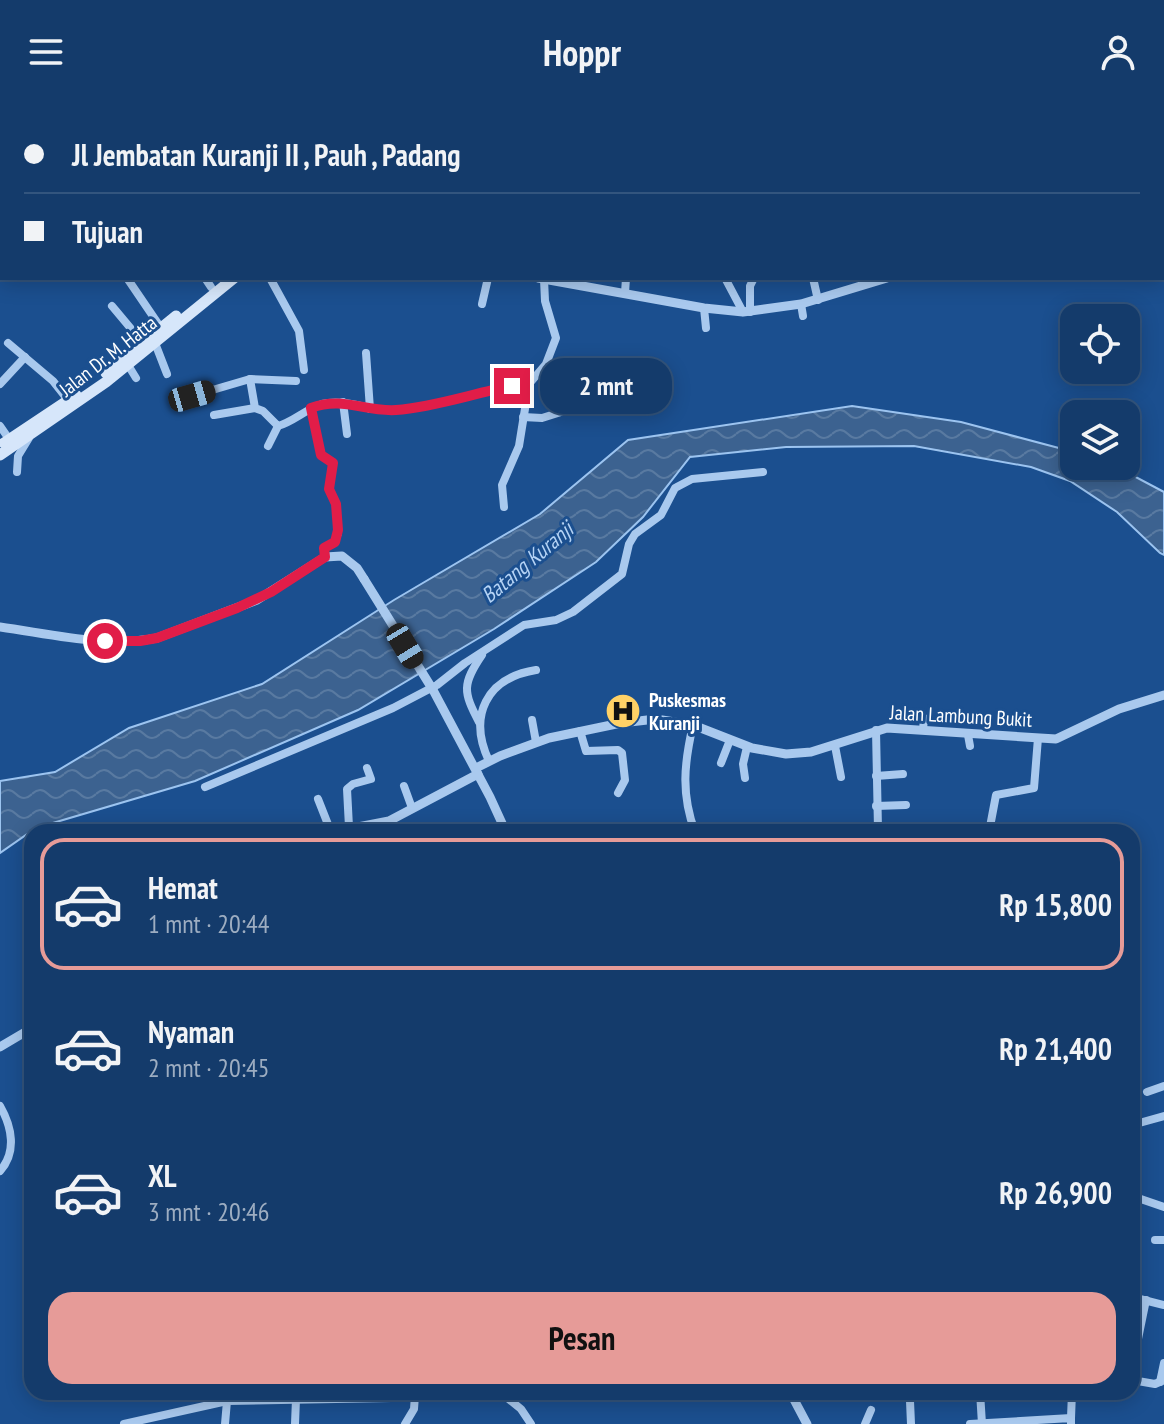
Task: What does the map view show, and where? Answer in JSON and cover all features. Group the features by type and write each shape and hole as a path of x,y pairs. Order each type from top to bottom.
{"main road":[{"name":"Jalan Dr. M. Hatta","path":"0,455 128,362 231,280"},
{"name":"Jalan Dr. M. Hatta","path":"149,343 208,282"},
{"name":"Jalan Dr. M. Hatta","path":"5,442 128,362"}],"street":[{"path":"128,280 161,328"},
{"path":"271,280 299,331 304,370"},
{"path":"482,304 488,280"},
{"path":"504,507 502,485 519,446 529,384 546,364 556,338 541,280"},
{"path":"547,280 704,308 747,312 818,300 881,280"},
{"path":"625,293 626,280"},
{"path":"726,280 747,312"},
{"path":"747,312 753,280"},
{"path":"813,280 818,300"},
{"path":"801,304 803,316"},
{"path":"112,306 149,343 167,374"},
{"path":"704,308 706,328"},
{"path":"8,343 53,381 68,400"},
{"path":"366,353 370,409"},
{"path":"0,384 25,357"},
{"path":"128,362 136,378"},
{"path":"192,396 250,379 296,381"},
{"path":"250,379 255,408"},
{"path":"268,446 278,426 311,408 343,402 370,409 405,409 529,384"},
{"path":"523,417 542,418 599,400"},
{"path":"343,402 347,434"},
{"path":"214,415 255,408 263,411 278,426"},
{"path":"311,408 321,455 333,463 329,489 336,504 338,533 335,542 324,548 325,557"},
{"path":"0,426 5,442"},
{"path":"17,472 18,456 32,434"},
{"path":"205,787 252,765 356,726 437,685 524,625 556,620 573,612 622,574 629,544 635,534 661,515 675,488 692,479 763,472"},
{"path":"0,627 105,641 157,638 257,600 325,557 342,556 357,568 433,690 502,824"},
{"path":"479,722 467,699 466,688 471,670 484,651"},
{"path":"489,761 482,747 479,722 482,708 489,695 501,684 517,674 536,670"},
{"name":"Jalan Lambung Bukit","path":"376,824 389,821 477,771 489,761 536,742 580,731 656,719 693,725 747,747 799,754 835,746 876,730 1009,734 1056,739 1119,709 1164,695"},
{"path":"923,730 924,718"},
{"path":"532,720 536,742"},
{"path":"693,725 685,759 684,796 693,824"},
{"path":"876,730 878,824"},
{"path":"580,731 586,751 618,750 622,753 625,780 618,793"},
{"path":"968,735 970,746"},
{"path":"991,824 996,795 1034,788 1038,738"},
{"path":"721,763 730,740"},
{"path":"835,746 841,777"},
{"path":"745,778 743,764 747,747"},
{"path":"354,824 347,789 371,779 367,768"},
{"path":"876,776 903,774"},
{"path":"404,786 412,808"},
{"path":"318,799 329,824"},
{"path":"876,806 906,805"},
{"path":"0,1047 24,1033"},
{"path":"1147,1092 1164,1086"},
{"path":"0,1106 8,1123 11,1154 0,1171"},
{"path":"1140,1123 1164,1116"},
{"path":"1140,1198 1164,1207"},
{"path":"1140,1299 1164,1305"},
{"path":"1140,1329 1146,1300"},
{"path":"1140,1382 1152,1384 1162,1381 1164,1363"},
{"path":"208,1400 208,1405"},
{"path":"124,1424 227,1401 262,1400"},
{"path":"295,1424 296,1400"},
{"path":"405,1424 414,1409 415,1400"},
{"path":"510,1400 521,1409 531,1424"},
{"path":"794,1400 807,1424"},
{"path":"981,1400 982,1423"},
{"path":"970,1424 1071,1421 1072,1400"},
{"path":"225,1424 227,1401"},
{"path":"910,1401 911,1424"},
{"path":"865,1424 871,1410"}],"water":[{"name":"Batang Kuranji","path":"852,406 961,422 1060,448 1060,477 1031,467 914,446 786,447 690,457 643,517 596,562 494,629 358,710 195,781 50,824 24,824 24,836 0,853 0,781 55,772 129,728 262,684 394,600 540,514 628,440"},
{"path":"1140,479 1164,492 1164,555 1117,512 1067,480"}],"place":[{"name":"Puskesmas Kuranji","path":"623,711"}],"route":[{"path":"105,641 157,638 237,608 271,592 325,557 324,548 335,542 338,533 337,508 329,489 333,463 321,455 311,408 343,402 370,409 405,409 512,386"}]}
